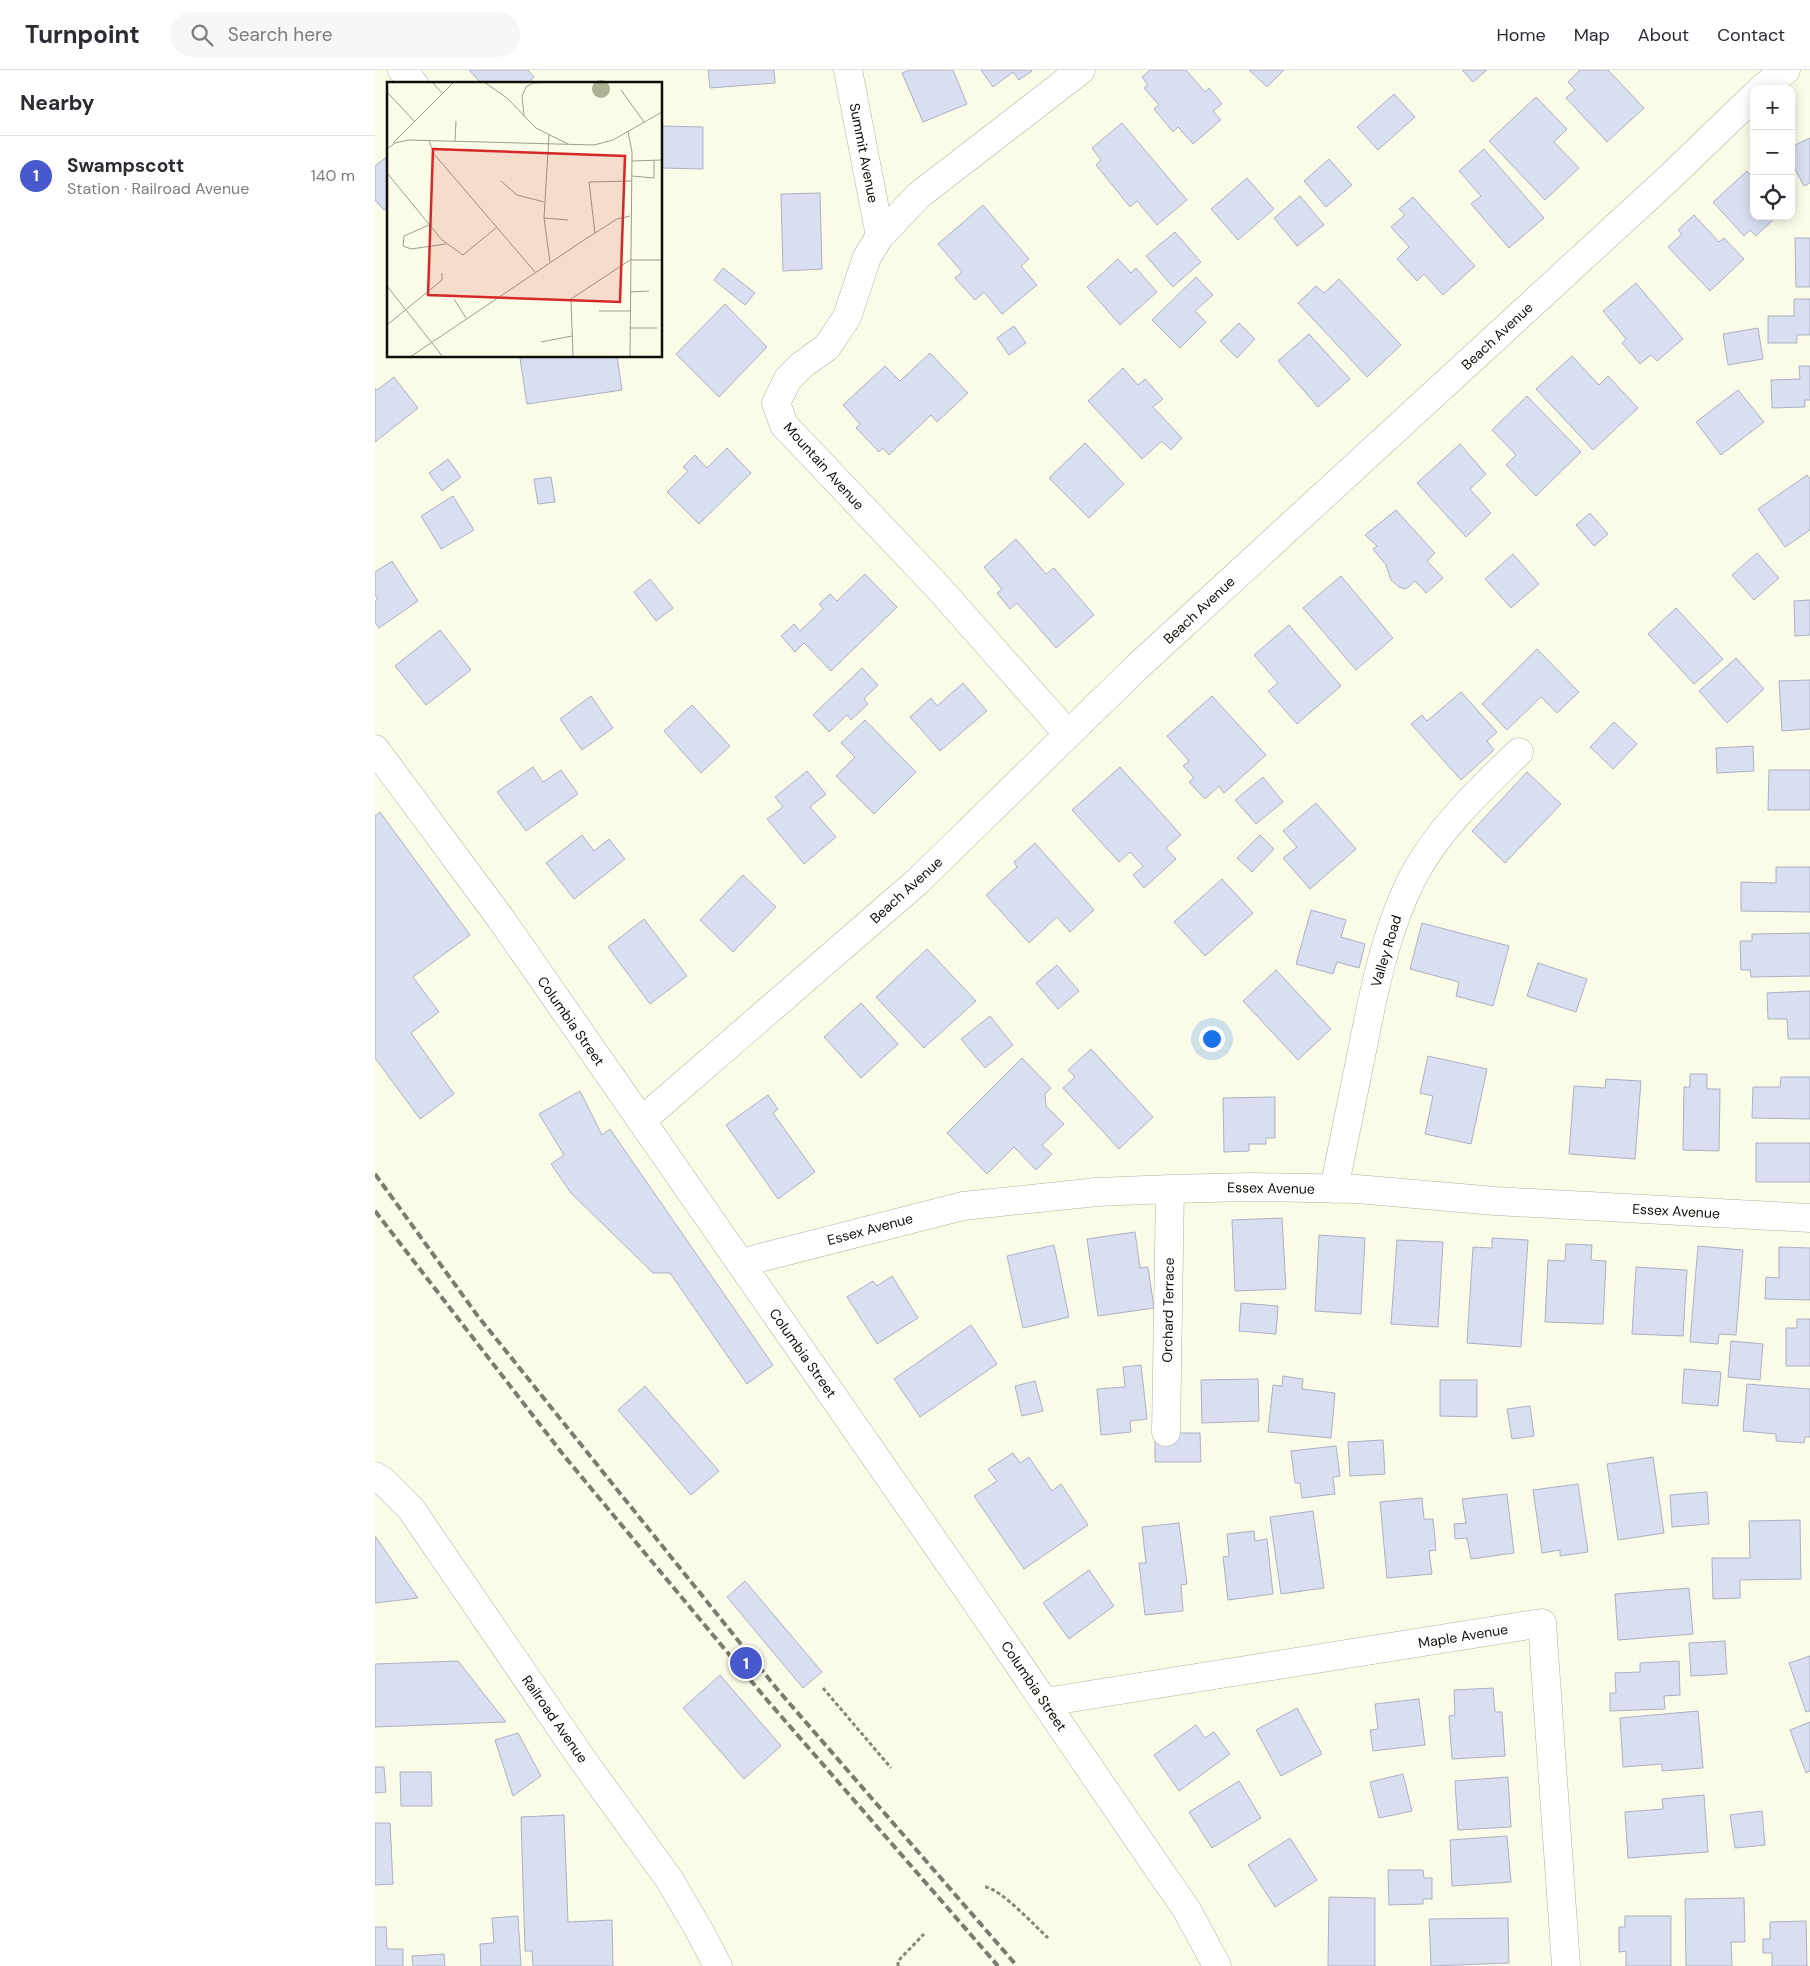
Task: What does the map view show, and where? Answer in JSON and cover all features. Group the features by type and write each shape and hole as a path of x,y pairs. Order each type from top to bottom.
{"street":[{"path":"402,70 412,82"},
{"name":"Summit Avenue","path":"848,70 880,236"},
{"path":"1766,85 1786,70"},
{"name":"Mountain Avenue","path":"1068,734 935,584 784,425 776,403 787,379 801,365 827,347 847,317 867,257 880,236 919,194 1075,72"},
{"name":"Beach Avenue","path":"641,1121 919,881 1152,654 1669,178 1750,100"},
{"name":"Columbia Street","path":"375,749 501,920 1045,1702 1187,1910 1217,1966"},
{"name":"Valley Road","path":"1334,1189 1377,975 1395,917 1416,872 1440,836 1470,800 1519,752"},
{"name":"Essex Avenue","path":"740,1263 963,1206 1097,1192 1171,1188 1334,1189 1495,1201 1810,1218"},
{"name":"Orchard Terrace","path":"1166,1432 1171,1188"},
{"name":"Railroad Avenue","path":"379,1478 411,1509 582,1759 669,1879 718,1966"},
{"name":"Maple Avenue","path":"1045,1702 1542,1623 1567,1966"}],"path":[{"path":"823,1688 891,1768"},
{"path":"985,1887 991,1887 1048,1938"},
{"path":"898,1966 898,1961 924,1934"}],"building":[{"path":"469,70 528,70 534,77 528,82 480,82"},
{"path":"708,70 774,70 775,83 710,88"},
{"path":"909,70 953,70 967,104 923,122 902,73"},
{"path":"981,70 1032,71 1019,80 1013,72 993,87"},
{"path":"1150,70 1186,70 1205,92 1209,88 1222,104 1213,111 1221,120 1193,144 1178,127 1173,132 1154,109 1159,105 1144,88 1148,85 1142,77"},
{"path":"1249,70 1284,70 1267,87"},
{"path":"1462,70 1487,70 1473,82"},
{"path":"1580,70 1608,70 1644,108 1607,142 1566,98 1575,90 1568,82"},
{"path":"1394,94 1415,117 1378,150 1357,127"},
{"path":"1536,97 1567,129 1554,142 1579,168 1545,200 1489,141"},
{"path":"1122,123 1187,200 1157,225 1137,201 1130,207 1096,165 1101,160 1092,148"},
{"path":"663,126 703,127 703,169 663,168"},
{"path":"1810,138 1810,183 1804,186 1795,169 1795,145"},
{"path":"1484,149 1544,218 1509,248 1471,204 1481,196 1459,171"},
{"path":"387,157 387,208 384,210 375,200 375,166"},
{"path":"1329,159 1352,185 1326,207 1304,181"},
{"path":"1747,171 1750,174 1750,220 1773,220 1756,236 1750,230 1744,236 1713,202"},
{"path":"1247,178 1274,209 1238,240 1211,209"},
{"path":"820,193 822,269 783,271 781,194"},
{"path":"1300,196 1324,225 1297,246 1274,218"},
{"path":"1413,197 1475,266 1443,295 1424,274 1417,281 1397,259 1409,247 1391,227 1405,215 1399,209"},
{"path":"983,205 1029,259 1021,266 1037,285 1002,314 984,292 975,300 955,278 962,272 938,244"},
{"path":"1694,215 1719,242 1724,238 1744,259 1710,291 1668,247 1682,234 1678,230"},
{"path":"1175,232 1201,262 1173,287 1146,256"},
{"path":"1795,238 1810,238 1810,287 1796,287"},
{"path":"1118,259 1131,273 1136,268 1157,292 1120,325 1087,287"},
{"path":"723,268 755,293 745,305 714,280"},
{"path":"1196,277 1213,295 1195,311 1206,322 1180,348 1152,320"},
{"path":"1339,279 1401,345 1367,377 1298,303 1316,286 1324,293"},
{"path":"1636,283 1683,339 1657,361 1651,355 1640,364 1622,343 1626,339 1603,311"},
{"path":"1794,299 1810,299 1810,335 1797,335 1797,343 1768,343 1768,316 1794,316"},
{"path":"725,304 767,347 719,397 676,354"},
{"path":"1239,323 1255,339 1237,358 1220,341"},
{"path":"1014,326 1026,343 1009,355 997,338"},
{"path":"1758,328 1763,359 1728,365 1723,334"},
{"path":"1309,334 1350,379 1318,407 1278,361"},
{"path":"930,353 968,393 937,422 931,415 889,455 883,448 879,452 856,428 860,424 843,405 885,366 900,381"},
{"path":"1572,356 1599,385 1608,376 1638,408 1593,450 1536,389"},
{"path":"520,358 617,358 622,390 527,404"},
{"path":"1799,366 1810,366 1810,400 1805,400 1805,407 1772,408 1771,380 1800,379"},
{"path":"1123,368 1138,385 1145,379 1163,399 1153,407 1182,438 1171,450 1162,441 1142,459 1088,401"},
{"path":"394,377 418,408 375,442 375,388 377,390"},
{"path":"1738,390 1764,422 1721,455 1696,422"},
{"path":"1527,396 1581,452 1536,496 1506,465 1516,455 1492,430"},
{"path":"1085,443 1124,484 1089,518 1049,478"},
{"path":"1460,444 1486,474 1470,489 1491,513 1466,537 1417,483"},
{"path":"727,448 751,473 699,524 667,492 688,471 683,467 695,455 707,468"},
{"path":"448,459 461,477 442,491 429,473"},
{"path":"1807,475 1810,479 1810,530 1785,547 1758,509"},
{"path":"551,477 555,502 538,504 534,479"},
{"path":"453,496 474,530 441,549 421,516"},
{"path":"1396,510 1435,553 1427,561 1443,578 1426,593 1415,581 1406,589 1399,587 1391,580 1386,565 1373,549 1377,546 1365,535"},
{"path":"1590,513 1608,534 1594,546 1576,525"},
{"path":"1016,539 1046,574 1054,568 1094,615 1056,648 1017,603 1010,609 997,593 1002,589 984,567"},
{"path":"1757,553 1779,578 1754,600 1732,575"},
{"path":"1513,554 1539,584 1511,608 1485,579"},
{"path":"392,561 418,601 379,628 375,622 375,601 378,599 375,595 375,572"},
{"path":"865,574 897,607 831,671 804,643 795,652 781,636 794,624 800,631 823,609 819,604 830,594 837,601"},
{"path":"1341,576 1393,638 1356,670 1303,608"},
{"path":"650,579 673,608 656,621 634,592"},
{"path":"1810,600 1810,635 1795,636 1794,601"},
{"path":"1676,608 1723,659 1694,684 1648,634"},
{"path":"1289,625 1341,686 1297,724 1268,691 1278,683 1254,655"},
{"path":"440,630 471,670 426,705 395,666"},
{"path":"1537,649 1579,692 1557,713 1541,697 1507,730 1482,704"},
{"path":"1736,658 1764,689 1727,723 1699,691"},
{"path":"862,668 878,685 864,699 868,704 851,720 847,715 829,732 813,715"},
{"path":"1810,680 1810,729 1782,731 1779,681"},
{"path":"963,683 987,711 940,751 910,717 931,698 937,706"},
{"path":"1461,692 1497,732 1487,741 1494,750 1461,780 1411,724 1422,715 1427,721"},
{"path":"591,696 613,728 582,750 560,719"},
{"path":"1212,696 1266,755 1224,793 1219,786 1205,799 1189,782 1194,778 1183,766 1189,761 1167,736"},
{"path":"692,705 730,746 701,773 664,731"},
{"path":"865,720 916,772 874,814 836,776 855,757 841,743"},
{"path":"1614,722 1637,744 1613,769 1590,747"},
{"path":"1753,746 1754,771 1717,773 1716,748"},
{"path":"533,767 543,782 561,770 578,794 526,831 497,792"},
{"path":"1120,767 1181,835 1166,848 1176,859 1144,888 1133,875 1143,866 1130,852 1119,862 1072,810"},
{"path":"1769,770 1810,770 1810,810 1768,810"},
{"path":"807,771 826,794 810,807 836,837 804,864 767,819 783,807 775,797"},
{"path":"1527,772 1561,804 1505,863 1472,831"},
{"path":"1263,777 1283,802 1256,824 1235,800"},
{"path":"1316,803 1356,849 1310,889 1283,858 1297,847 1283,831"},
{"path":"380,812 470,935 413,977 439,1012 411,1033 454,1094 420,1119 375,1058 375,816"},
{"path":"582,835 594,851 609,839 625,859 574,899 546,863"},
{"path":"1260,835 1274,849 1252,872 1237,858"},
{"path":"1035,843 1094,910 1070,932 1057,917 1029,943 986,895 1017,867 1014,862"},
{"path":"1776,867 1810,867 1810,912 1741,911 1741,882 1776,883"},
{"path":"743,875 776,907 733,952 700,920"},
{"path":"1222,879 1253,913 1205,956 1174,922"},
{"path":"1311,910 1346,920 1341,937 1365,944 1359,968 1337,962 1333,974 1296,964"},
{"path":"644,919 687,976 650,1004 608,947"},
{"path":"1422,923 1509,946 1493,1006 1456,996 1459,982 1410,969"},
{"path":"1810,933 1810,976 1751,977 1750,970 1741,970 1740,941 1752,941 1752,934"},
{"path":"927,949 976,1001 924,1048 876,997"},
{"path":"1538,963 1587,979 1576,1012 1527,996"},
{"path":"1057,965 1079,991 1058,1009 1036,983"},
{"path":"1276,970 1331,1029 1298,1060 1243,1001"},
{"path":"1810,991 1810,1039 1788,1039 1787,1019 1768,1019 1767,993"},
{"path":"861,1003 898,1044 861,1078 824,1037"},
{"path":"990,1016 1013,1045 985,1068 961,1039"},
{"path":"1091,1049 1153,1117 1119,1149 1063,1088 1075,1077 1068,1070"},
{"path":"1428,1056 1487,1069 1471,1144 1425,1134 1433,1096 1420,1093"},
{"path":"1022,1058 1051,1088 1045,1094 1046,1106 1064,1124 1042,1145 1052,1154 1036,1170 1014,1147 987,1174 947,1133"},
{"path":"1690,1074 1707,1074 1707,1089 1720,1089 1719,1151 1683,1150 1684,1087 1690,1087"},
{"path":"1781,1077 1810,1077 1810,1119 1752,1118 1753,1087 1780,1087"},
{"path":"1606,1079 1641,1081 1635,1159 1569,1154 1574,1086 1605,1088"},
{"path":"580,1091 602,1135 610,1129 773,1365 747,1384 670,1273 653,1273 571,1193 551,1164 564,1155 539,1114"},
{"path":"768,1095 778,1109 773,1113 815,1172 778,1199 726,1125"},
{"path":"1275,1097 1275,1138 1266,1138 1266,1144 1249,1144 1249,1151 1224,1152 1223,1098"},
{"path":"1756,1143 1810,1143 1810,1182 1756,1182"},
{"path":"1282,1218 1286,1289 1235,1291 1232,1220"},
{"path":"1135,1232 1140,1268 1148,1267 1154,1308 1098,1316 1087,1239"},
{"path":"1319,1235 1365,1238 1361,1314 1315,1311"},
{"path":"1492,1238 1528,1240 1521,1347 1467,1343 1473,1247 1492,1248"},
{"path":"1397,1240 1443,1242 1438,1327 1391,1324"},
{"path":"1566,1244 1592,1245 1591,1260 1606,1261 1603,1324 1545,1322 1548,1260 1565,1261"},
{"path":"1054,1245 1069,1317 1023,1328 1007,1256"},
{"path":"1698,1246 1743,1250 1736,1335 1719,1334 1718,1344 1690,1342"},
{"path":"1779,1247 1810,1248 1810,1300 1765,1299 1766,1277 1779,1278"},
{"path":"1636,1267 1687,1270 1683,1336 1632,1334"},
{"path":"892,1276 918,1318 877,1344 847,1297 873,1281 877,1286"},
{"path":"1241,1303 1278,1306 1276,1334 1239,1331"},
{"path":"1797,1319 1810,1319 1810,1366 1786,1366 1786,1328 1797,1328"},
{"path":"971,1325 997,1364 920,1417 894,1379"},
{"path":"1731,1341 1763,1344 1760,1380 1728,1377"},
{"path":"1141,1365 1147,1419 1130,1421 1131,1432 1101,1435 1097,1389 1125,1387 1123,1367"},
{"path":"1684,1369 1721,1372 1718,1406 1682,1403"},
{"path":"1283,1376 1303,1379 1302,1389 1335,1393 1331,1438 1268,1432 1273,1385 1282,1386"},
{"path":"1258,1379 1259,1421 1202,1423 1201,1380"},
{"path":"1440,1380 1477,1380 1477,1417 1440,1416"},
{"path":"1035,1381 1043,1411 1022,1416 1015,1386"},
{"path":"1747,1384 1810,1389 1810,1437 1805,1437 1804,1443 1776,1441 1776,1434 1743,1431"},
{"path":"645,1386 719,1471 691,1495 618,1410"},
{"path":"1530,1406 1534,1436 1512,1439 1507,1409"},
{"path":"1174,1433 1200,1433 1201,1462 1155,1462 1155,1440 1174,1439"},
{"path":"1383,1440 1385,1474 1350,1476 1348,1442"},
{"path":"1336,1446 1340,1476 1333,1477 1335,1494 1302,1498 1300,1483 1295,1483 1291,1451"},
{"path":"1013,1453 1020,1463 1029,1457 1052,1491 1061,1484 1088,1525 1024,1569 974,1496 997,1481 988,1469"},
{"path":"1653,1457 1664,1533 1618,1540 1607,1464"},
{"path":"1578,1484 1588,1552 1560,1556 1560,1550 1542,1553 1533,1490"},
{"path":"1707,1492 1709,1524 1672,1527 1670,1495"},
{"path":"1507,1494 1514,1553 1471,1559 1467,1538 1455,1539 1454,1524 1466,1523 1462,1499"},
{"path":"1422,1498 1424,1519 1433,1519 1436,1550 1429,1551 1432,1574 1387,1578 1380,1502"},
{"path":"1313,1511 1324,1588 1281,1594 1270,1517"},
{"path":"1800,1520 1801,1579 1740,1580 1740,1598 1713,1599 1712,1558 1750,1558 1749,1521"},
{"path":"1179,1523 1187,1584 1181,1585 1183,1611 1145,1615 1139,1563 1146,1563 1142,1527"},
{"path":"1254,1531 1255,1541 1267,1539 1273,1594 1228,1600 1223,1557 1229,1556 1227,1534"},
{"path":"375,1536 418,1598 375,1603"},
{"path":"1089,1570 1114,1606 1069,1639 1043,1603"},
{"path":"745,1581 822,1672 803,1688 727,1597"},
{"path":"1689,1588 1693,1634 1618,1640 1615,1594"},
{"path":"1725,1641 1727,1674 1691,1676 1689,1643"},
{"path":"1810,1656 1810,1711 1806,1712 1789,1663"},
{"path":"458,1661 506,1722 375,1727 375,1664"},
{"path":"1679,1661 1680,1695 1664,1696 1665,1709 1610,1711 1610,1693 1616,1693 1615,1673 1640,1672 1640,1663"},
{"path":"720,1675 781,1746 744,1779 683,1708"},
{"path":"1493,1688 1495,1712 1502,1712 1505,1756 1452,1759 1449,1716 1455,1715 1454,1690"},
{"path":"1419,1699 1425,1745 1373,1751 1370,1730 1378,1729 1375,1704"},
{"path":"1297,1708 1322,1754 1281,1776 1256,1730"},
{"path":"1698,1711 1703,1768 1662,1771 1662,1764 1623,1767 1620,1718"},
{"path":"1810,1722 1810,1771 1806,1773 1790,1730"},
{"path":"1196,1725 1205,1738 1214,1732 1230,1754 1179,1791 1154,1755"},
{"path":"518,1733 541,1776 513,1796 495,1740"},
{"path":"375,1767 384,1767 386,1792 375,1793"},
{"path":"400,1772 431,1772 432,1806 401,1806"},
{"path":"1403,1774 1412,1811 1379,1818 1370,1782"},
{"path":"1508,1777 1511,1827 1458,1830 1455,1781"},
{"path":"1239,1781 1261,1818 1212,1848 1189,1812"},
{"path":"1704,1795 1708,1852 1628,1858 1625,1812 1663,1809 1662,1799"},
{"path":"1762,1811 1765,1845 1735,1848 1730,1815"},
{"path":"564,1815 568,1922 612,1920 613,1966 533,1966 532,1951 525,1951 521,1817"},
{"path":"375,1823 390,1823 393,1884 375,1885"},
{"path":"1507,1836 1511,1882 1452,1886 1450,1840"},
{"path":"1290,1838 1317,1880 1275,1907 1248,1865"},
{"path":"1388,1870 1423,1870 1424,1878 1432,1878 1432,1899 1423,1899 1423,1904 1389,1905"},
{"path":"1329,1897 1375,1898 1375,1966 1328,1966"},
{"path":"1744,1898 1745,1942 1731,1942 1732,1966 1686,1966 1685,1899"},
{"path":"518,1916 521,1966 481,1966 480,1944 494,1943 492,1918"},
{"path":"1625,1916 1671,1916 1671,1966 1626,1966 1626,1951 1619,1952 1619,1927 1625,1927"},
{"path":"1508,1918 1509,1963 1431,1966 1429,1919"},
{"path":"1806,1921 1807,1966 1772,1966 1772,1953 1763,1953 1763,1939 1770,1939 1770,1922"},
{"path":"375,1927 386,1927 387,1949 403,1949 403,1966 375,1966"},
{"path":"444,1954 445,1966 413,1966 412,1956"}],"railway":[{"path":"375,1174 477,1315 777,1689 1017,1966"},
{"path":"375,1211 565,1457 767,1700 998,1966"}],"place":[{"name":"Swampscott","path":"746,1663"}]}
